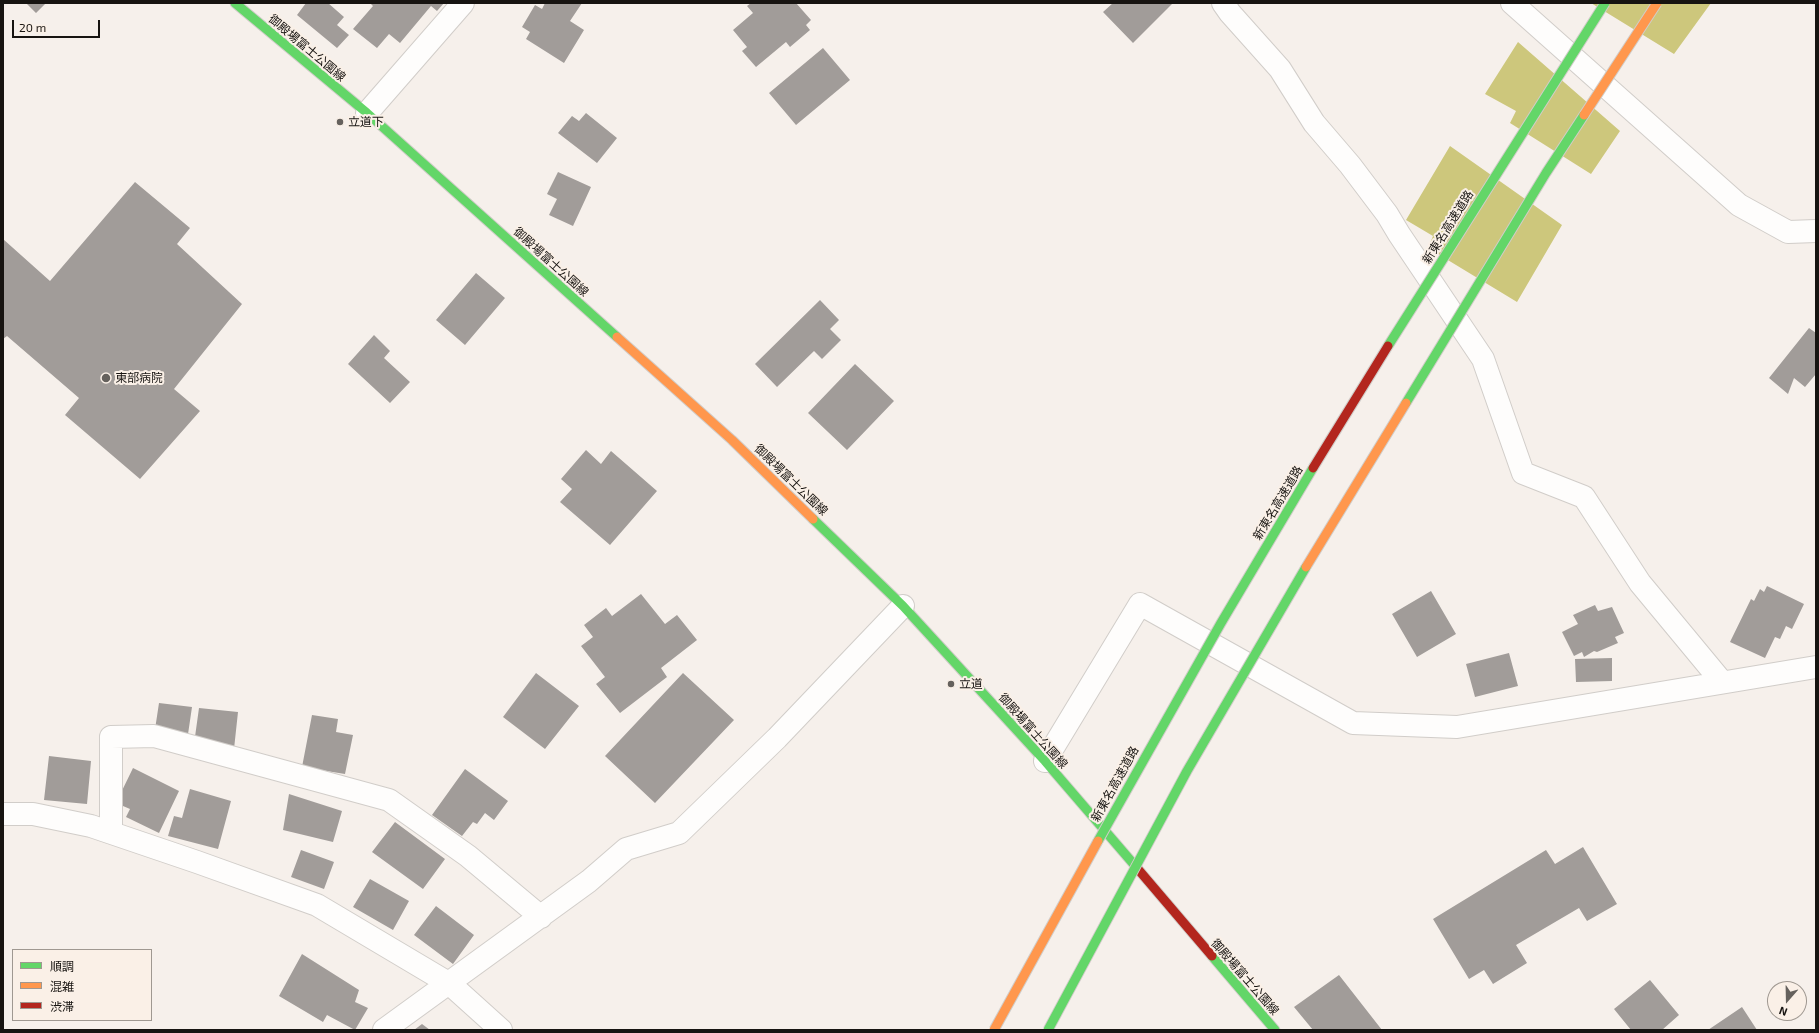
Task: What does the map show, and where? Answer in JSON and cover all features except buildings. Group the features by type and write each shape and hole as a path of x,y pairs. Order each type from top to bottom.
{"main road":[{"name":"御殿場富士公園線","path":"235,3 366,113 732,440 903,606 1045,761 1275,1030"},
{"name":"新東名高速道路","path":"994,1030 1149,747 1286,512 1509,150 1605,3"},
{"path":"1048,1030 1187,771 1320,543 1546,173 1657,3"}],"street":[{"path":"366,113 463,3"},
{"path":"1223,3 1230,14 1280,69 1314,123 1350,165 1387,214 1398,234 1483,359 1523,473 1584,497 1640,584 1722,682"},
{"path":"1512,3 1739,205 1788,232 1816,230"},
{"path":"1045,761 1140,604 1353,723 1457,727 1816,667"},
{"path":"384,1030 450,984 589,881 626,849 679,833 777,738 903,606"},
{"path":"111,832 111,737 154,736 389,800 468,856 541,916"},
{"path":"3,814 33,814 91,826 317,905 450,984 501,1030"}],"shaded area":[{"path":"1591,3 1711,3 1674,54"},
{"path":"1518,42 1620,131 1591,174 1510,123 1516,111 1485,94"},
{"path":"1450,146 1562,225 1517,302 1428,248 1433,236 1406,220"}],"traffic: fast":[{"path":"235,3 367,113 617,337"},
{"path":"1388,346 1605,3"},
{"path":"1406,403 1546,173 1584,115"},
{"path":"1098,841 1221,623 1313,468"},
{"path":"813,519 903,606 1045,761 1137,868"},
{"path":"1048,1030 1187,771 1306,567"},
{"path":"1212,956 1275,1030"}],"traffic: slow":[{"path":"1584,115 1657,3"},
{"path":"617,337 732,440 813,519"},
{"path":"1306,567 1406,403"},
{"path":"994,1030 1098,841"}],"traffic: jam":[{"path":"1313,468 1388,346"},
{"path":"1137,868 1212,956"}],"place":[{"name":"立道下","path":"340,122"},
{"name":"東部病院","path":"106,378"},
{"name":"立道","path":"951,684"}]}
